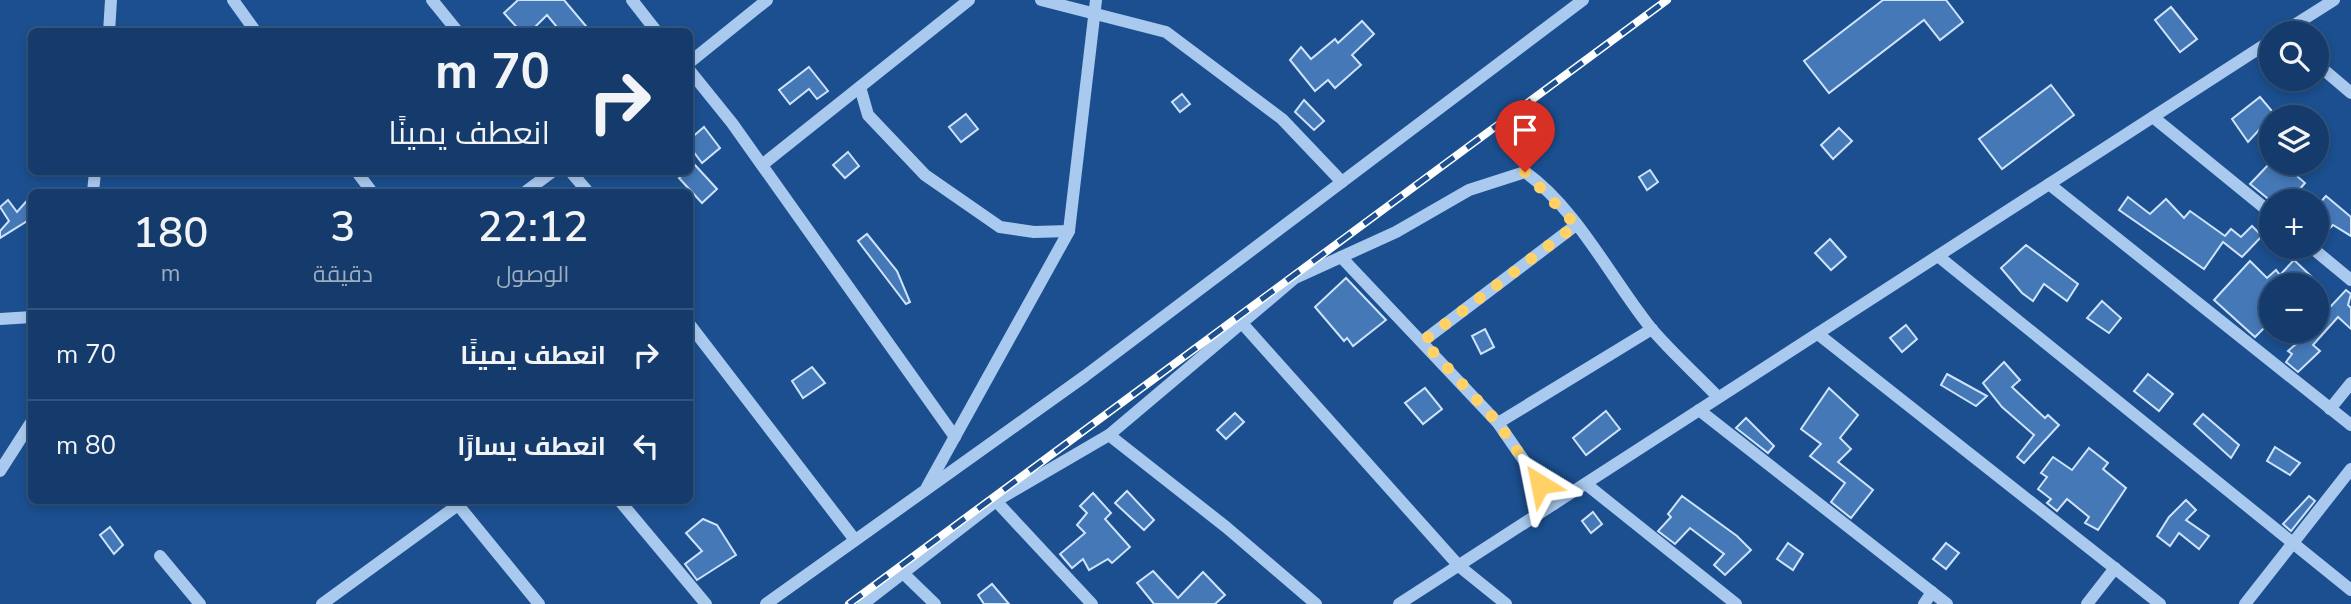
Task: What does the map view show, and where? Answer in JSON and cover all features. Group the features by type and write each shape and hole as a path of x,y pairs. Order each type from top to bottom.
{"street":[{"path":"109,28 111,0"},
{"path":"233,0 253,28"},
{"path":"432,0 455,28"},
{"path":"632,0 654,28"},
{"path":"693,60 767,0"},
{"path":"762,165 969,0"},
{"path":"1041,0 1166,32 1282,119 1342,182"},
{"path":"925,491 1069,231 1096,0"},
{"path":"766,604 1086,376 1583,0"},
{"path":"2301,21 2334,0"},
{"path":"1399,604 2259,48"},
{"path":"2329,74 2351,93"},
{"path":"693,75 762,165 955,437"},
{"path":"860,87 868,115 925,175 1000,227 1034,232 1069,231"},
{"path":"2153,117 2259,203"},
{"path":"863,604 996,501 1109,435 1200,361 1241,322 1295,278 1396,232 1469,190 1525,172 1576,225 1652,329 1718,397"},
{"path":"530,189 548,175"},
{"path":"574,175 586,189"},
{"path":"2049,184 2351,425"},
{"path":"1423,341 1576,225"},
{"path":"1938,256 2351,590"},
{"path":"1341,257 1498,423 1554,504"},
{"path":"2326,259 2351,280"},
{"path":"0,319 28,317"},
{"path":"1241,322 1459,566 1506,604"},
{"path":"693,329 855,540"},
{"path":"1498,423 1652,329"},
{"path":"1818,334 2160,604"},
{"path":"2330,408 2351,383"},
{"path":"1699,410 1947,604"},
{"path":"1109,435 1226,527 1315,604"},
{"path":"0,471 25,439"},
{"path":"2245,604 2351,469"},
{"path":"1586,484 1736,604"},
{"path":"996,501 1092,604"},
{"path":"322,604 455,504"},
{"path":"457,504 539,604"},
{"path":"623,504 705,604"},
{"path":"160,556 200,604"},
{"path":"2087,604 2115,568"},
{"path":"903,572 934,604"},
{"path":"1924,604 1932,592"}],"building":[{"path":"518,0 564,0 588,28 558,28 547,15 534,28 517,28 504,13"},
{"path":"1883,0 1946,0 1963,22 1940,40 1924,20 1829,93 1804,61"},
{"path":"2171,7 2197,39 2180,52 2155,20"},
{"path":"1362,21 1374,34 1352,55 1361,65 1335,88 1328,80 1315,91 1290,60 1301,47 1311,59 1335,39 1338,43"},
{"path":"809,67 828,91 817,99 809,89 790,104 779,90"},
{"path":"2051,85 2074,115 2002,169 1979,139"},
{"path":"1182,94 1190,104 1180,112 1172,102"},
{"path":"2260,97 2267,105 2259,105 2259,130 2248,142 2232,119"},
{"path":"1304,100 1324,121 1314,130 1295,112"},
{"path":"966,114 978,129 961,142 949,127"},
{"path":"704,127 720,148 702,163 693,151 693,136"},
{"path":"1839,128 1852,141 1833,159 1821,145"},
{"path":"848,152 859,166 845,178 833,165"},
{"path":"695,165 717,189 702,203 693,193 693,189 689,189 679,178 683,175 693,175"},
{"path":"1650,170 1658,182 1647,190 1639,177"},
{"path":"2259,175 2296,175 2305,183 2300,189 2259,189 2259,191 2250,184"},
{"path":"2128,197 2150,214 2166,199 2184,218 2190,211 2225,236 2231,229 2241,237 2252,226 2259,233 2259,239 2242,257 2223,242 2204,269 2119,210"},
{"path":"2329,199 2351,217 2351,236 2333,225 2329,229"},
{"path":"8,200 17,212 28,200 28,220 0,238 0,231 9,221 0,207"},
{"path":"867,234 897,271 910,302 906,304 858,241"},
{"path":"1830,239 1846,257 1831,270 1815,253"},
{"path":"2026,245 2078,284 2067,301 2044,284 2033,301 2022,293 2001,268"},
{"path":"2294,260 2308,273 2282,273"},
{"path":"2250,261 2262,273 2259,273 2259,333 2255,337 2214,300"},
{"path":"1346,278 1386,320 1353,346 1347,338 1344,341 1315,307"},
{"path":"2346,290 2351,294 2348,305 2351,308 2351,329 2338,317 2329,327 2329,308"},
{"path":"2102,301 2121,318 2109,333 2087,318"},
{"path":"1906,325 1917,339 1902,352 1890,338"},
{"path":"1485,329 1494,347 1481,354 1472,336"},
{"path":"2315,343 2313,345 2320,351 2298,372 2286,362 2292,354 2288,351 2296,344"},
{"path":"2004,362 2020,380 2012,387 2045,418 2048,415 2059,425 2024,463 2017,457 2034,435 2002,407 1983,383"},
{"path":"812,367 825,383 803,398 792,381"},
{"path":"1947,374 1987,396 1976,406 1941,385"},
{"path":"2148,374 2173,394 2159,411 2134,391"},
{"path":"1425,388 1442,409 1423,424 1405,403"},
{"path":"1829,388 1858,415 1840,438 1851,449 1838,462 1873,490 1851,518 1831,502 1845,483 1810,456 1821,444 1801,429"},
{"path":"1606,411 1620,429 1586,455 1573,438"},
{"path":"1235,413 1244,422 1226,439 1217,430"},
{"path":"2203,414 2239,445 2231,458 2194,424"},
{"path":"1746,418 1774,446 1768,453 1736,428"},
{"path":"2275,447 2300,463 2290,475 2267,461"},
{"path":"2089,448 2108,463 2103,469 2126,488 2098,530 2085,523 2089,517 2067,499 2057,511 2047,503 2051,499 2038,489 2047,477 2041,473 2053,457 2072,470"},
{"path":"1127,491 1154,520 1144,530 1115,503"},
{"path":"1093,493 1111,513 1105,519 1130,547 1112,563 1108,559 1089,570 1083,559 1072,568 1060,554 1085,533 1077,525 1087,513 1080,506"},
{"path":"1682,496 1737,536 1751,550 1725,575 1714,565 1724,554 1690,528 1675,544 1658,531 1671,517 1668,514"},
{"path":"2309,496 2315,501 2291,531 2283,524"},
{"path":"2186,500 2196,510 2186,520 2209,536 2199,549 2179,533 2170,546 2157,536 2169,517"},
{"path":"1593,512 1602,524 1591,533 1582,521"},
{"path":"703,519 717,525 736,555 697,580 685,564 702,551 686,533"},
{"path":"110,527 123,545 114,554 100,535"},
{"path":"1788,543 1803,554 1793,570 1777,559"},
{"path":"1946,543 1959,553 1946,569 1933,559"},
{"path":"1153,571 1178,598 1203,572 1225,595 1215,604 1154,604 1137,583"},
{"path":"992,584 1009,604 984,604 978,595"}],"railway":[{"path":"849,604 1667,0"}],"route":[{"path":"1525,172 1536,179 1576,225 1423,341 1498,423 1540,484"}]}
